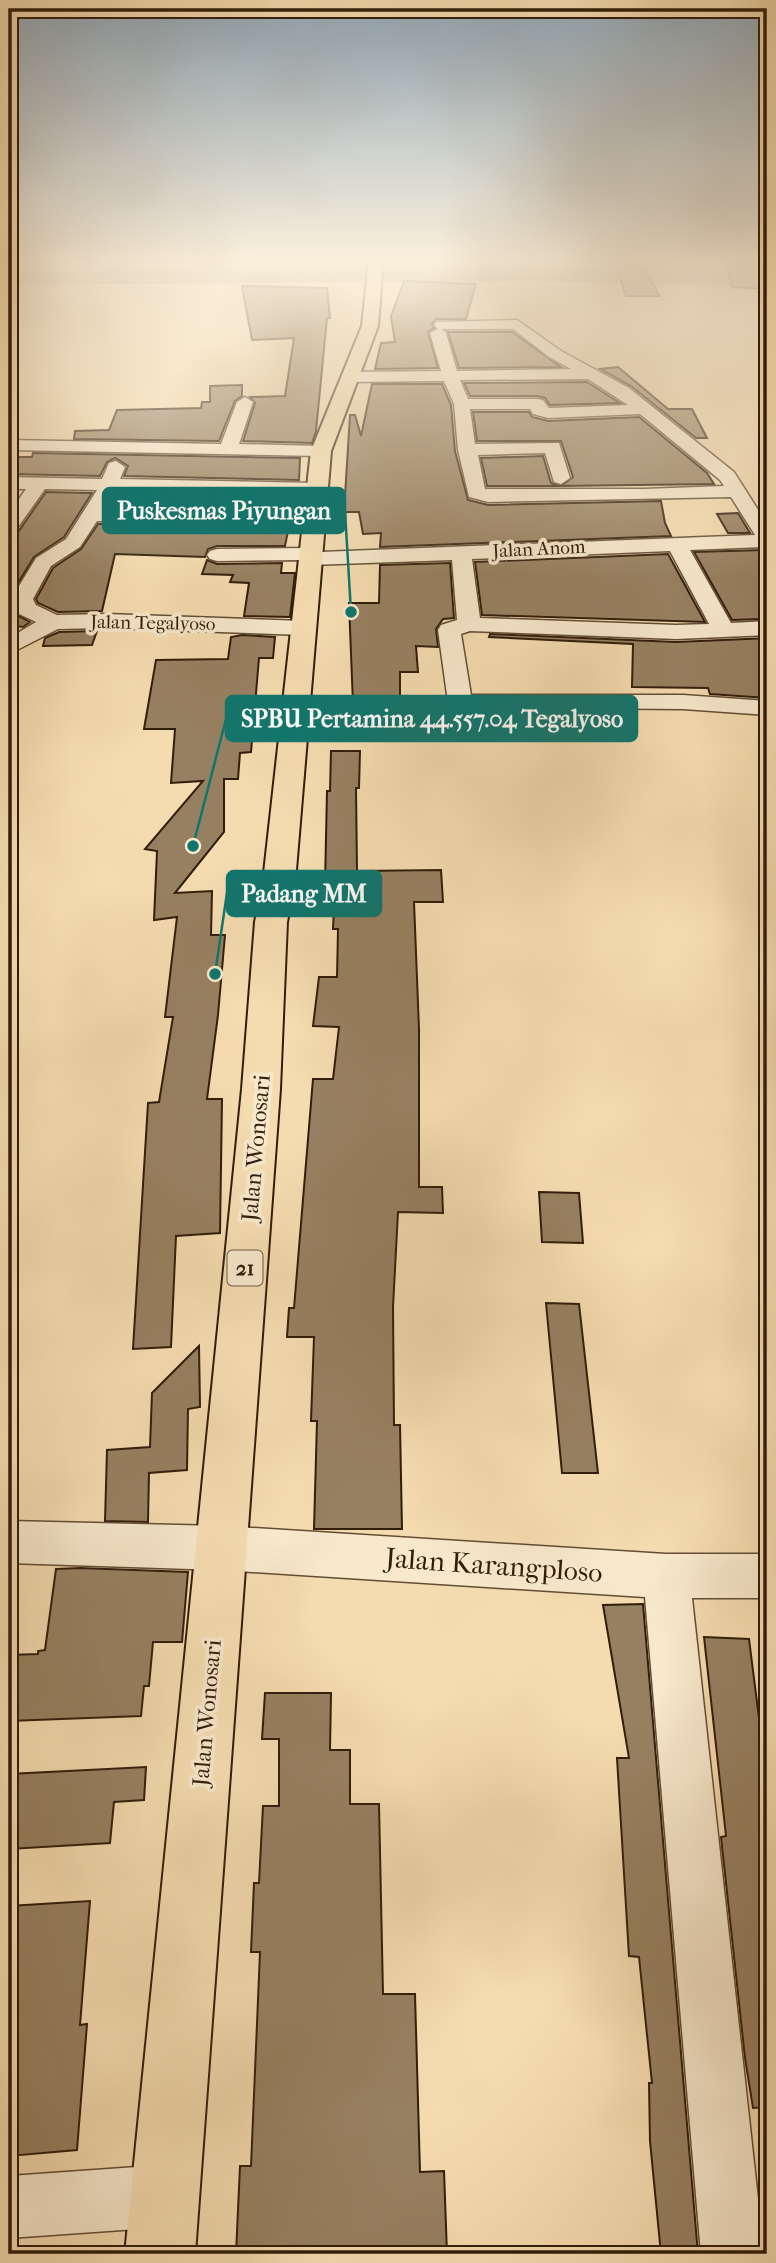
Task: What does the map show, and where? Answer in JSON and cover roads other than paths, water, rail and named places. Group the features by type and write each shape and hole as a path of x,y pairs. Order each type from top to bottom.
{"highway":[{"name":"Jalan Wonosari","path":"160,2254 260,1103 271,922 279,881 315,513 334,413 356,366"}],"street":[{"path":"448,366 462,404 474,490 478,495 644,495 737,491"},
{"path":"575,366 623,391 727,476 767,540"},
{"path":"352,377 589,374"},
{"path":"229,449 245,402"},
{"path":"462,404 537,404 539,410 548,413 646,409"},
{"path":"9,445 229,449 315,513"},
{"path":"467,450 552,447 561,478"},
{"path":"53,622 17,604 43,562 73,543 107,486 123,448"},
{"path":"9,482 214,487 315,513"},
{"path":"9,526 40,483"},
{"path":"208,516 214,487"},
{"path":"91,515 315,513"},
{"path":"218,555 315,513"},
{"name":"Jalan Anom","path":"315,513 461,552 767,540"},
{"path":"490,516 499,551"},
{"path":"676,543 723,629"},
{"path":"461,552 469,609 468,624"},
{"name":"Jalan Tegalyoso","path":"9,647 53,622 106,621 304,628"},
{"path":"767,628 676,632 468,624 449,630 460,702 657,701 767,708"},
{"name":"Jalan Karangploso","path":"9,1542 221,1548 666,1576 767,1576"},
{"path":"666,1576 733,2254"},
{"path":"9,2207 165,2196"}],"place":[{"name":"Puskesmas Piyungan","path":"351,612"},
{"name":"SPBU Pertamina 44.557.04 Tegalyoso","path":"193,846"},
{"name":"Padang MM","path":"215,974"}]}
